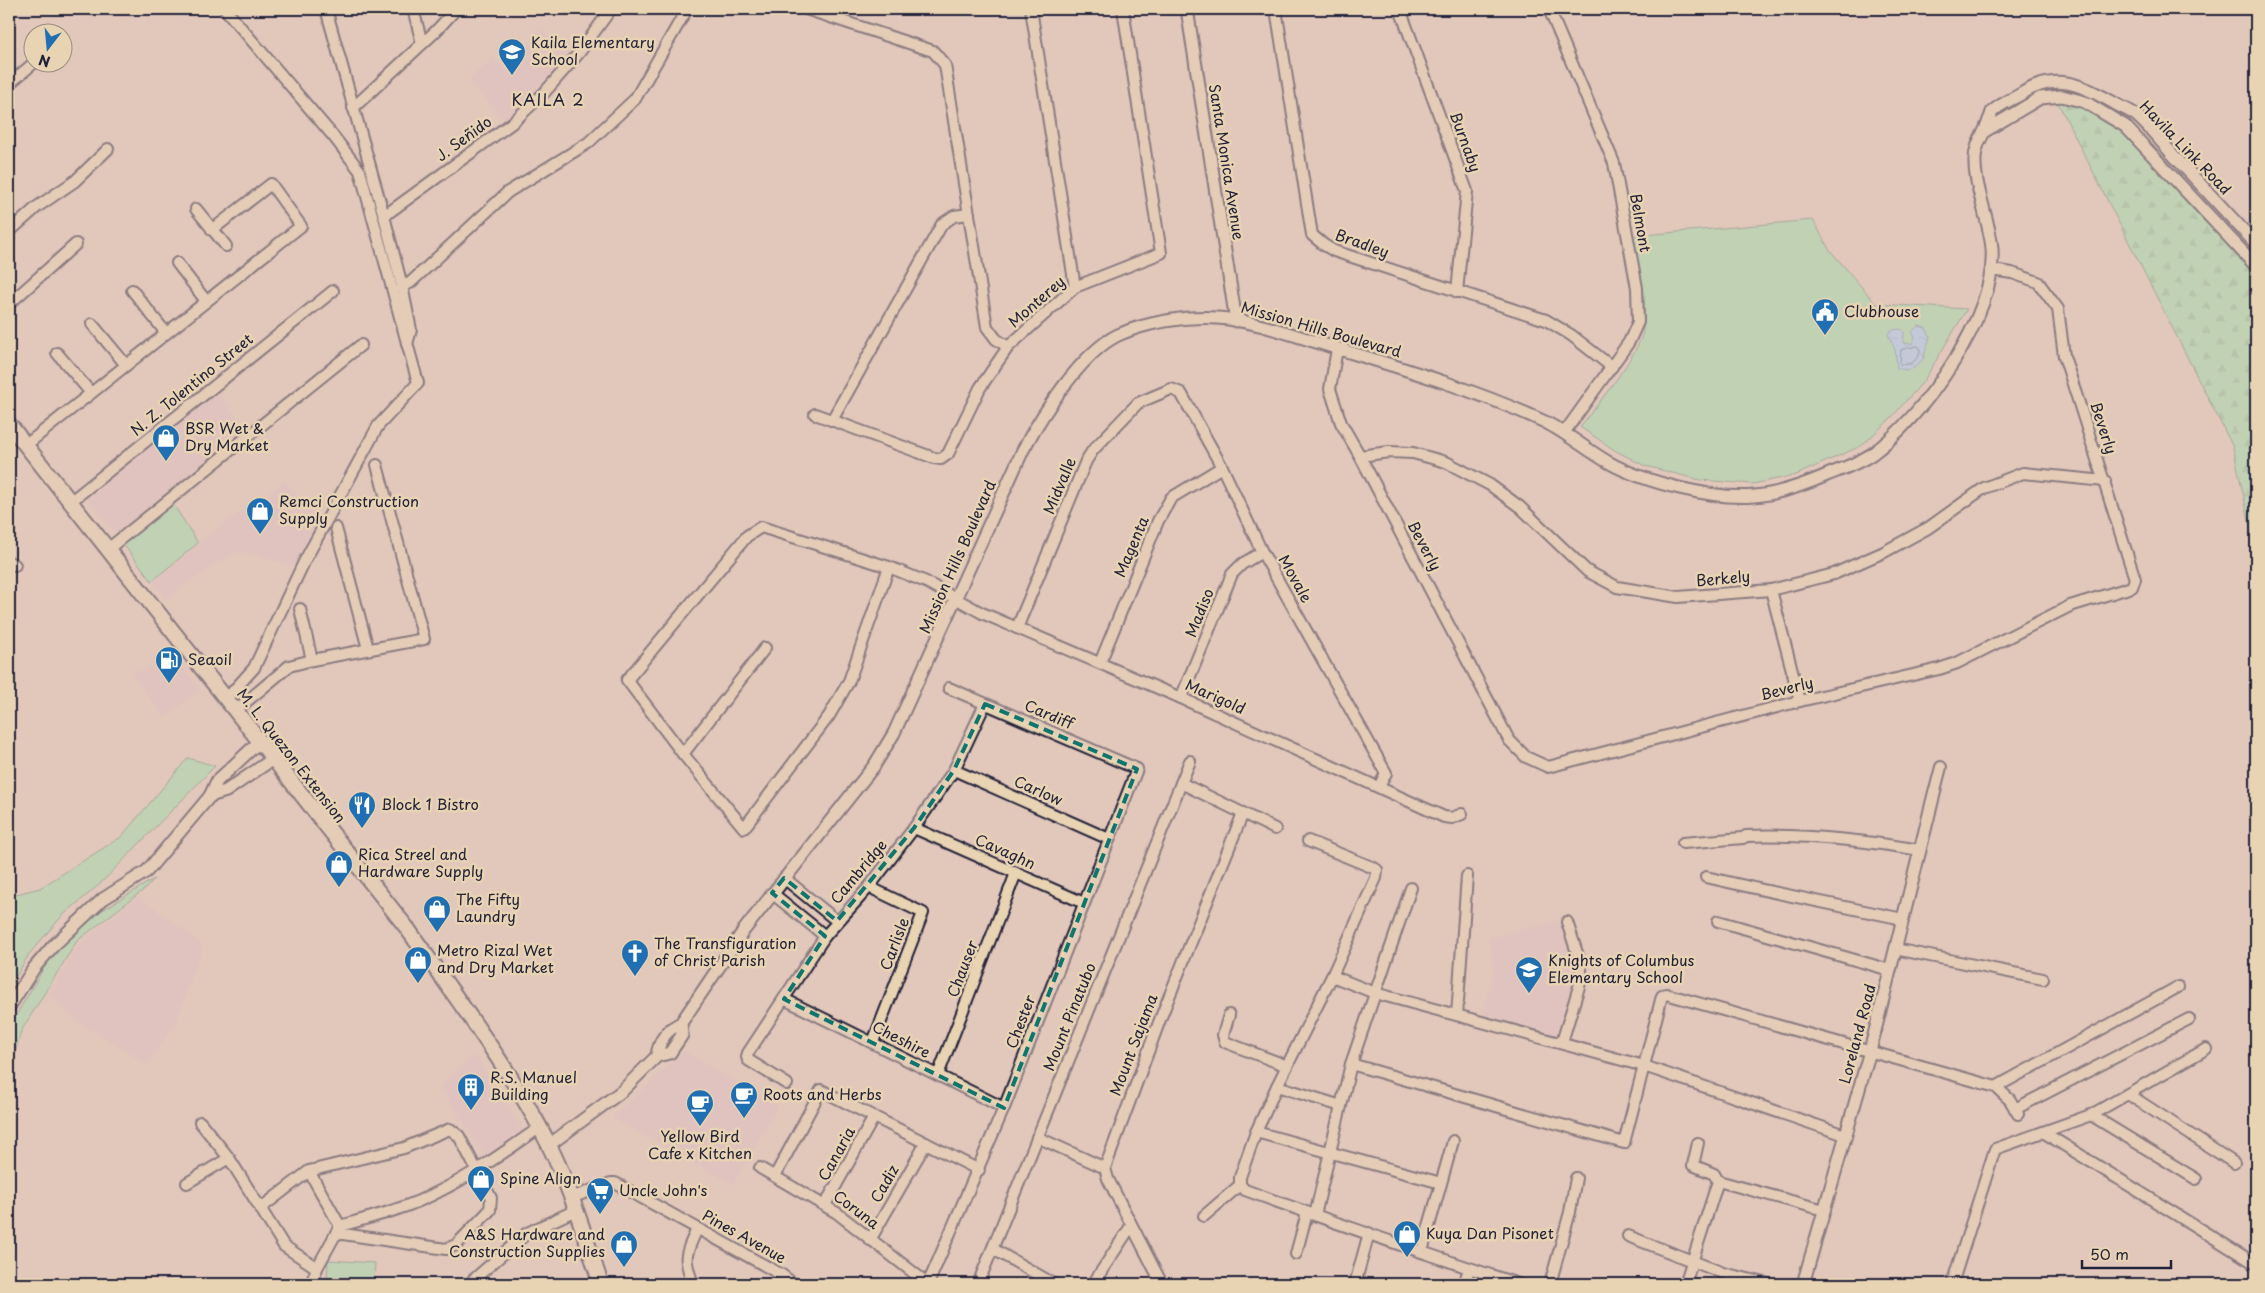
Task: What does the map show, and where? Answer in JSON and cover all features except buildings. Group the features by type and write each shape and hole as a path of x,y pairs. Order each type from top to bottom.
{"main road":[{"name":"M. L. Quezon Extension","path":"9,424 407,928 481,1035 549,1145 574,1204 601,1284"}],"street":[{"path":"225,9 334,137 360,171 418,383 378,426 320,530 254,668 242,684 226,699"},
{"path":"326,9 402,286 411,330 407,344"},
{"path":"413,9 422,43"},
{"path":"353,108 456,9"},
{"name":"J. Señido","path":"384,216 512,123 538,99 579,53 611,9"},
{"path":"402,286 410,283 508,192 588,144 635,99 687,9"},
{"path":"806,9 933,51 945,65 987,327 996,339 1008,347"},
{"path":"1030,9 1075,287"},
{"name":"Monterey","path":"815,414 934,458 942,459 948,454 980,388 1008,347 1075,287 1161,252 1123,9"},
{"name":"Santa Monica Avenue","path":"1187,9 1236,321"},
{"name":"Bradley","path":"1276,9 1312,235 1324,246 1334,251 1546,320 1571,335 1612,367"},
{"name":"Burnaby","path":"1400,9 1467,191 1456,292"},
{"name":"Belmont","path":"1549,9 1614,163 1636,288 1638,322 1629,342 1564,433"},
{"path":"9,84 23,72"},
{"name":"Havila Link Road","path":"1992,270 1990,229 1974,164 1979,140 1985,131 1992,112 2036,84 2064,82 2088,88 2135,114 2256,244"},
{"name":"Havila Link Road","path":"1985,131 2040,98 2062,96 2085,102 2125,126 2256,266"},
{"path":"9,232 37,207 75,181 108,149"},
{"path":"26,445 301,226 270,184 212,230"},
{"path":"196,209 226,246"},
{"path":"832,420 942,224 954,216 969,214"},
{"path":"9,304 76,244"},
{"path":"177,263 206,301"},
{"name":"Mission Hills Boulevard","path":"549,1145 622,1091 657,1056 659,1044 670,1028 681,1024 744,930 874,766 894,733 1023,450 1040,418 1088,360 1116,336 1157,323 1195,318 1219,318 1236,321 1337,349 1504,405 1547,423 1611,464 1646,478 1711,494 1753,496 1792,488 1814,481 1871,455 1921,406 1946,373 1973,326 1989,286 1992,270"},
{"name":"Beverly","path":"1337,349 1330,389 1340,423 1360,456 1509,740 1526,757 1548,767 1800,701 1939,669 1956,663 2070,606 2132,587 2135,578 2064,356 2058,309 2038,282 2012,272 1992,270"},
{"path":"132,290 166,333"},
{"name":"N. Z. Tolentino Street","path":"70,502 333,291"},
{"path":"92,324 126,365"},
{"path":"108,550 360,345"},
{"path":"57,353 91,393"},
{"name":"Movale","path":"1171,389 1181,393 1222,467 1262,552 1386,773 1379,787"},
{"name":"Midvalle","path":"1017,628 1086,461 1093,450 1138,403 1171,389"},
{"name":"Berkely","path":"1360,456 1389,452 1413,453 1446,462 1490,486 1520,507 1587,571 1617,587 1678,597 1771,590 1834,574 1884,552 1928,528 1984,488 2023,473 2105,481"},
{"path":"235,711 289,666 312,660 424,640 377,465"},
{"name":"Magenta","path":"1100,663 1158,521 1171,498 1222,467"},
{"name":"Marigold","path":"683,754 626,680 747,536 761,527 889,567 926,582 982,613 1181,698 1444,817 1452,818 1462,814"},
{"path":"336,528 368,650"},
{"name":"Madiso","path":"1181,698 1232,574 1242,564 1262,552"},
{"path":"765,648 683,754 744,828 829,716 848,680 889,567"},
{"path":"1771,590 1800,701"},
{"path":"300,610 312,660"},
{"name":"Cardiff","path":"949,688 1137,769"},
{"name":"Cambridge","path":"787,1084 748,1060 748,1053 825,936 869,886 914,828 954,770 985,704"},
{"path":"9,1007 34,968 54,946 103,899 147,871 210,796 218,781 259,742"},
{"path":"210,796 226,791 273,759"},
{"name":"Mount Pinatubo","path":"978,1284 1190,761"},
{"path":"1936,790 1941,766"},
{"name":"Chester","path":"928,1284 979,1170 1137,769"},
{"name":"Carlow","path":"954,770 1109,839"},
{"path":"1181,784 1275,829"},
{"name":"Loreland Road","path":"1803,1284 1870,1051 1936,790"},
{"name":"Mount Sajama","path":"1105,1168 1156,1030 1243,813"},
{"name":"Cavaghn","path":"914,828 1084,903"},
{"path":"1683,843 1780,834 1881,843 1920,850"},
{"path":"1308,841 1377,870 1376,878 1332,976 1256,1132 1240,1177 1240,1185 1245,1190 1311,1214 1422,1251 1469,1270 1518,1284"},
{"name":"Chauser","path":"938,1075 1016,873"},
{"path":"1457,1015 1467,876"},
{"path":"1706,876 1763,890 1903,919"},
{"path":"784,878 837,921"},
{"name":"Carlisle","path":"869,886 923,913 873,1042"},
{"path":"1296,1254 1311,1214 1330,1152 1351,1064 1410,888"},
{"path":"772,893 825,936"},
{"path":"1718,921 1890,970"},
{"path":"1562,1042 1581,980 1580,966 1567,922"},
{"path":"1895,949 2043,979"},
{"path":"1332,976 1375,993 1562,1042 1644,1066 1845,1134"},
{"path":"1996,1087 2178,987"},
{"path":"1351,1064 1624,1143 1664,994 1996,1087 2010,1100 2017,1112 2189,1019"},
{"name":"Cheshire","path":"784,999 1004,1108"},
{"path":"1229,1015 1224,1034 1225,1042 1287,1066"},
{"path":"1952,1284 1995,1149 2091,1115 2206,1049"},
{"path":"1277,1086 1340,1106"},
{"path":"775,1176 821,1090 979,1170"},
{"path":"2128,1094 2234,1163"},
{"path":"2091,1115 2196,1180"},
{"name":"Canaria","path":"826,1205 874,1117"},
{"path":"200,1122 229,1158 284,1246 317,1268"},
{"path":"311,1284 317,1268 338,1230 437,1193 478,1170 539,1128"},
{"path":"261,1208 309,1171 404,1148 450,1130 459,1136 491,1198 490,1210 451,1247 435,1249 338,1230"},
{"path":"1256,1132 1442,1183"},
{"path":"2043,1132 2256,1264"},
{"path":"1037,1137 1105,1168 1108,1180 1162,1284"},
{"path":"1422,1251 1453,1141"},
{"name":"Cadiz","path":"870,1240 926,1143"},
{"path":"1686,1284 1718,1182 1714,1174 1693,1164 1698,1143"},
{"path":"188,1183 229,1158"},
{"name":"Coruna","path":"760,1168 826,1205 928,1284"},
{"path":"309,1171 338,1230"},
{"path":"1550,1284 1570,1212 1576,1178"},
{"path":"1718,1182 1824,1210"},
{"name":"Pines Avenue","path":"475,1284 473,1280 528,1233 611,1183 615,1183 782,1275 794,1284"},
{"path":"1204,1216 1240,1185"},
{"path":"1092,1284 1131,1226"},
{"path":"693,1284 685,1261 686,1254 697,1229"},
{"path":"1355,1284 1369,1233"},
{"path":"1628,1236 1732,1276 1769,1284"},
{"path":"993,1248 1054,1284"},
{"path":"1464,1284 1469,1270"}],"highlighted area":[{"path":"985,704 1137,769 1004,1108 784,999 825,936 772,893 784,878 837,921 914,828 954,770"}],"shaded area":[{"name":"Kaila Elementary School","path":"540,29 570,50 538,95 507,123 469,80 494,58 508,72"},
{"name":"BSR Wet & Dry Market","path":"215,390 246,429 117,535 85,495"},
{"name":"Remci Construction Supply","path":"285,481 319,519 296,566 238,551 212,566 165,599 152,581 220,527"},
{"path":"174,656 200,689 165,718 132,674"},
{"path":"139,897 203,945 176,1022 147,1064 77,1021 49,995 79,943"},
{"name":"Knights of Columbus Elementary School","path":"1561,920 1575,974 1560,1036 1483,1014 1494,971 1489,938"},
{"path":"683,1051 778,1106 733,1184 612,1118"},
{"path":"475,1055 523,1131 485,1157 440,1086"}],"green space":[{"path":"2057,101 2083,106 2125,131 2256,274 2256,553 2233,447"},
{"path":"1813,220 1829,249 1876,304 1967,309 1923,382 1890,419 1861,446 1796,475 1753,484 1700,480 1645,466 1616,451 1580,427 1626,366 1640,341 1643,331 1643,295 1633,236"},
{"path":"173,504 198,543 152,581 123,544"},
{"path":"188,758 215,766 100,884 62,916 29,954 9,989 9,896 40,888 121,837"},
{"path":"154,879 146,888 77,941 21,1031 9,1075 9,1027 48,961 81,923"},
{"path":"328,1260 375,1263 374,1281 327,1279"}],"water":[{"path":"1918,326 1926,328 1930,337 1923,359 1914,368 1906,370 1897,368 1895,350 1888,334 1891,330 1901,329 1904,332 1903,343 1912,344 1915,337 1912,332"}],"place":[{"name":"Kaila Elementary School","path":"512,76"},
{"name":"Clubhouse","path":"1825,336"},
{"name":"BSR Wet & Dry Market","path":"166,462"},
{"name":"Remci Construction Supply","path":"260,535"},
{"name":"Seaoil","path":"169,684"},
{"name":"Block 1 Bistro","path":"362,829"},
{"name":"Rica Streel and Hardware Supply","path":"339,888"},
{"name":"The Fifty Laundry","path":"437,933"},
{"name":"The Transfiguration of Christ Parish","path":"635,977"},
{"name":"Metro Rizal Wet and Dry Market","path":"418,984"},
{"name":"Knights of Columbus Elementary School","path":"1529,994"},
{"name":"R.S. Manuel Building","path":"471,1111"},
{"name":"Roots and Herbs","path":"744,1119"},
{"name":"Yellow Bird Cafe x Kitchen","path":"700,1127"},
{"name":"Spine Align","path":"481,1203"},
{"name":"Uncle John's","path":"600,1215"},
{"name":"Kuya Dan Pisonet","path":"1407,1258"},
{"name":"A&S Hardware and Construction Supplies","path":"624,1268"}],"district":[{"name":"KAILA 2","path":"548,100"}]}
